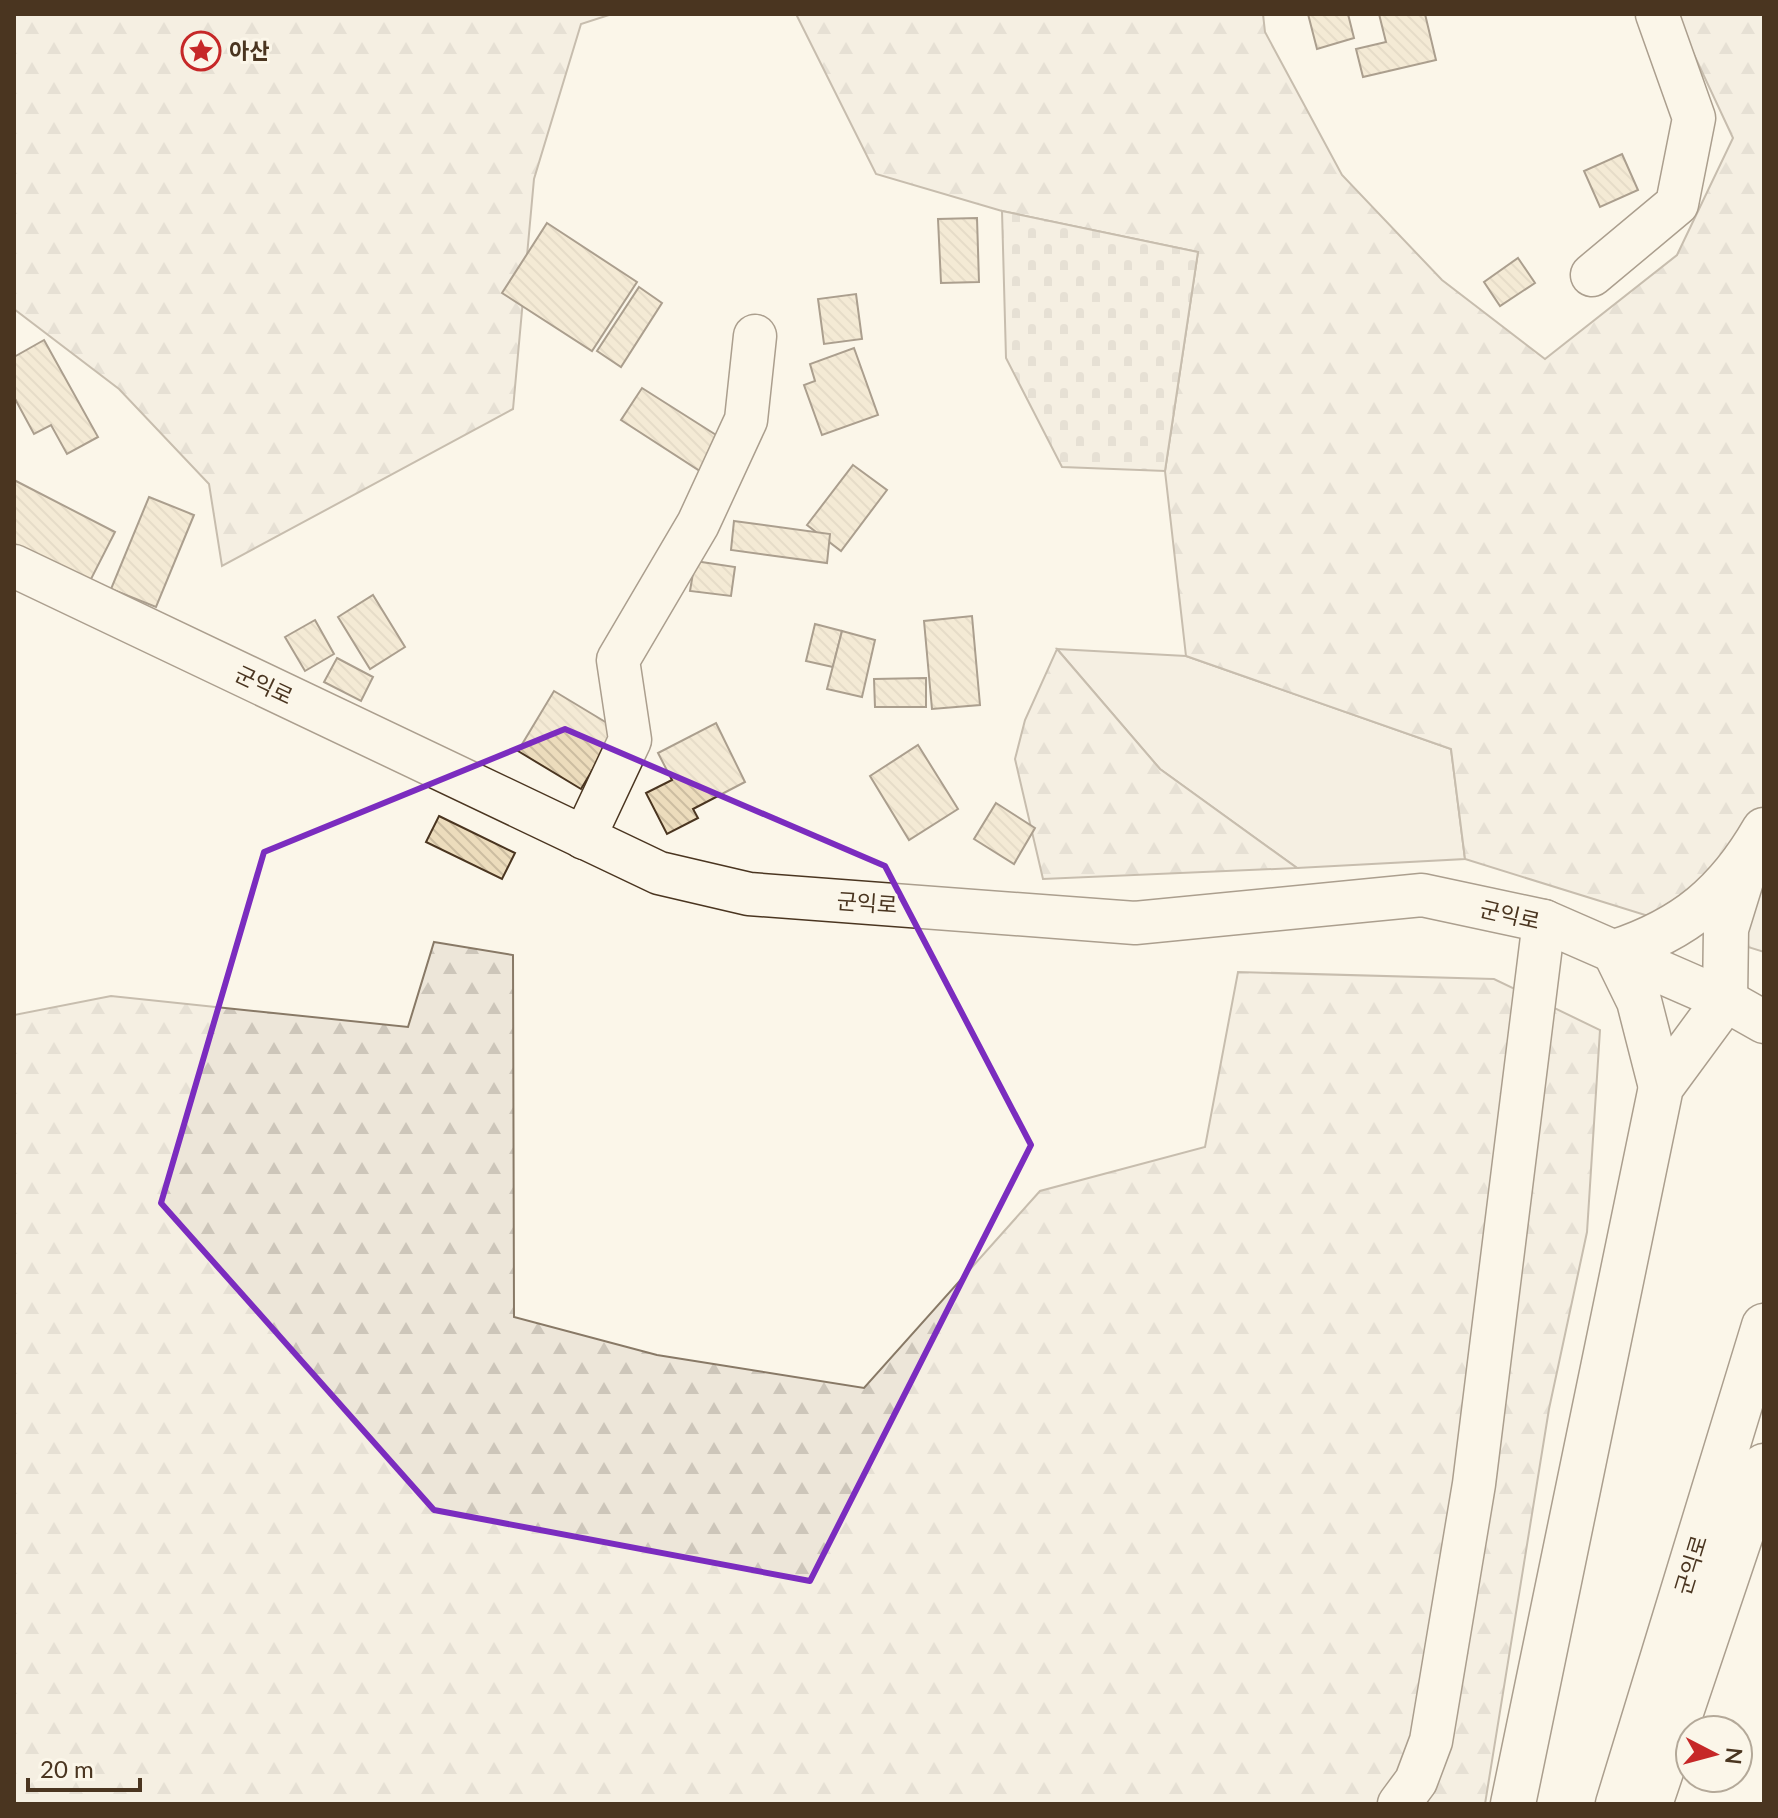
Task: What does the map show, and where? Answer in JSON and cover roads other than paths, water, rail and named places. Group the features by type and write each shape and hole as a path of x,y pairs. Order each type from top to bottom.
{"highway":[{"path":"1661,1087 1639,1001 1615,952 1656,939 1700,912 1756,844"},
{"path":"1513,1804 1661,1087 1725,1000 1726,929 1756,844"},
{"name":"군익로","path":"1618,1804 1764,1326"},
{"name":"군익로","path":"1650,1804 1764,1466"}],"street":[{"path":"1592,275 1677,204 1694,118 1657,14"},
{"path":"584,838 630,740 618,660 698,524 746,420 755,336"},
{"name":"군익로","path":"14,566 659,873 749,894 1135,923 1422,895 1544,921 1725,1000 1764,1022"},
{"path":"1399,1804 1416,1781 1431,1741 1474,1484 1544,921"}],"place":[{"name":"아산","path":"201,51"}]}
